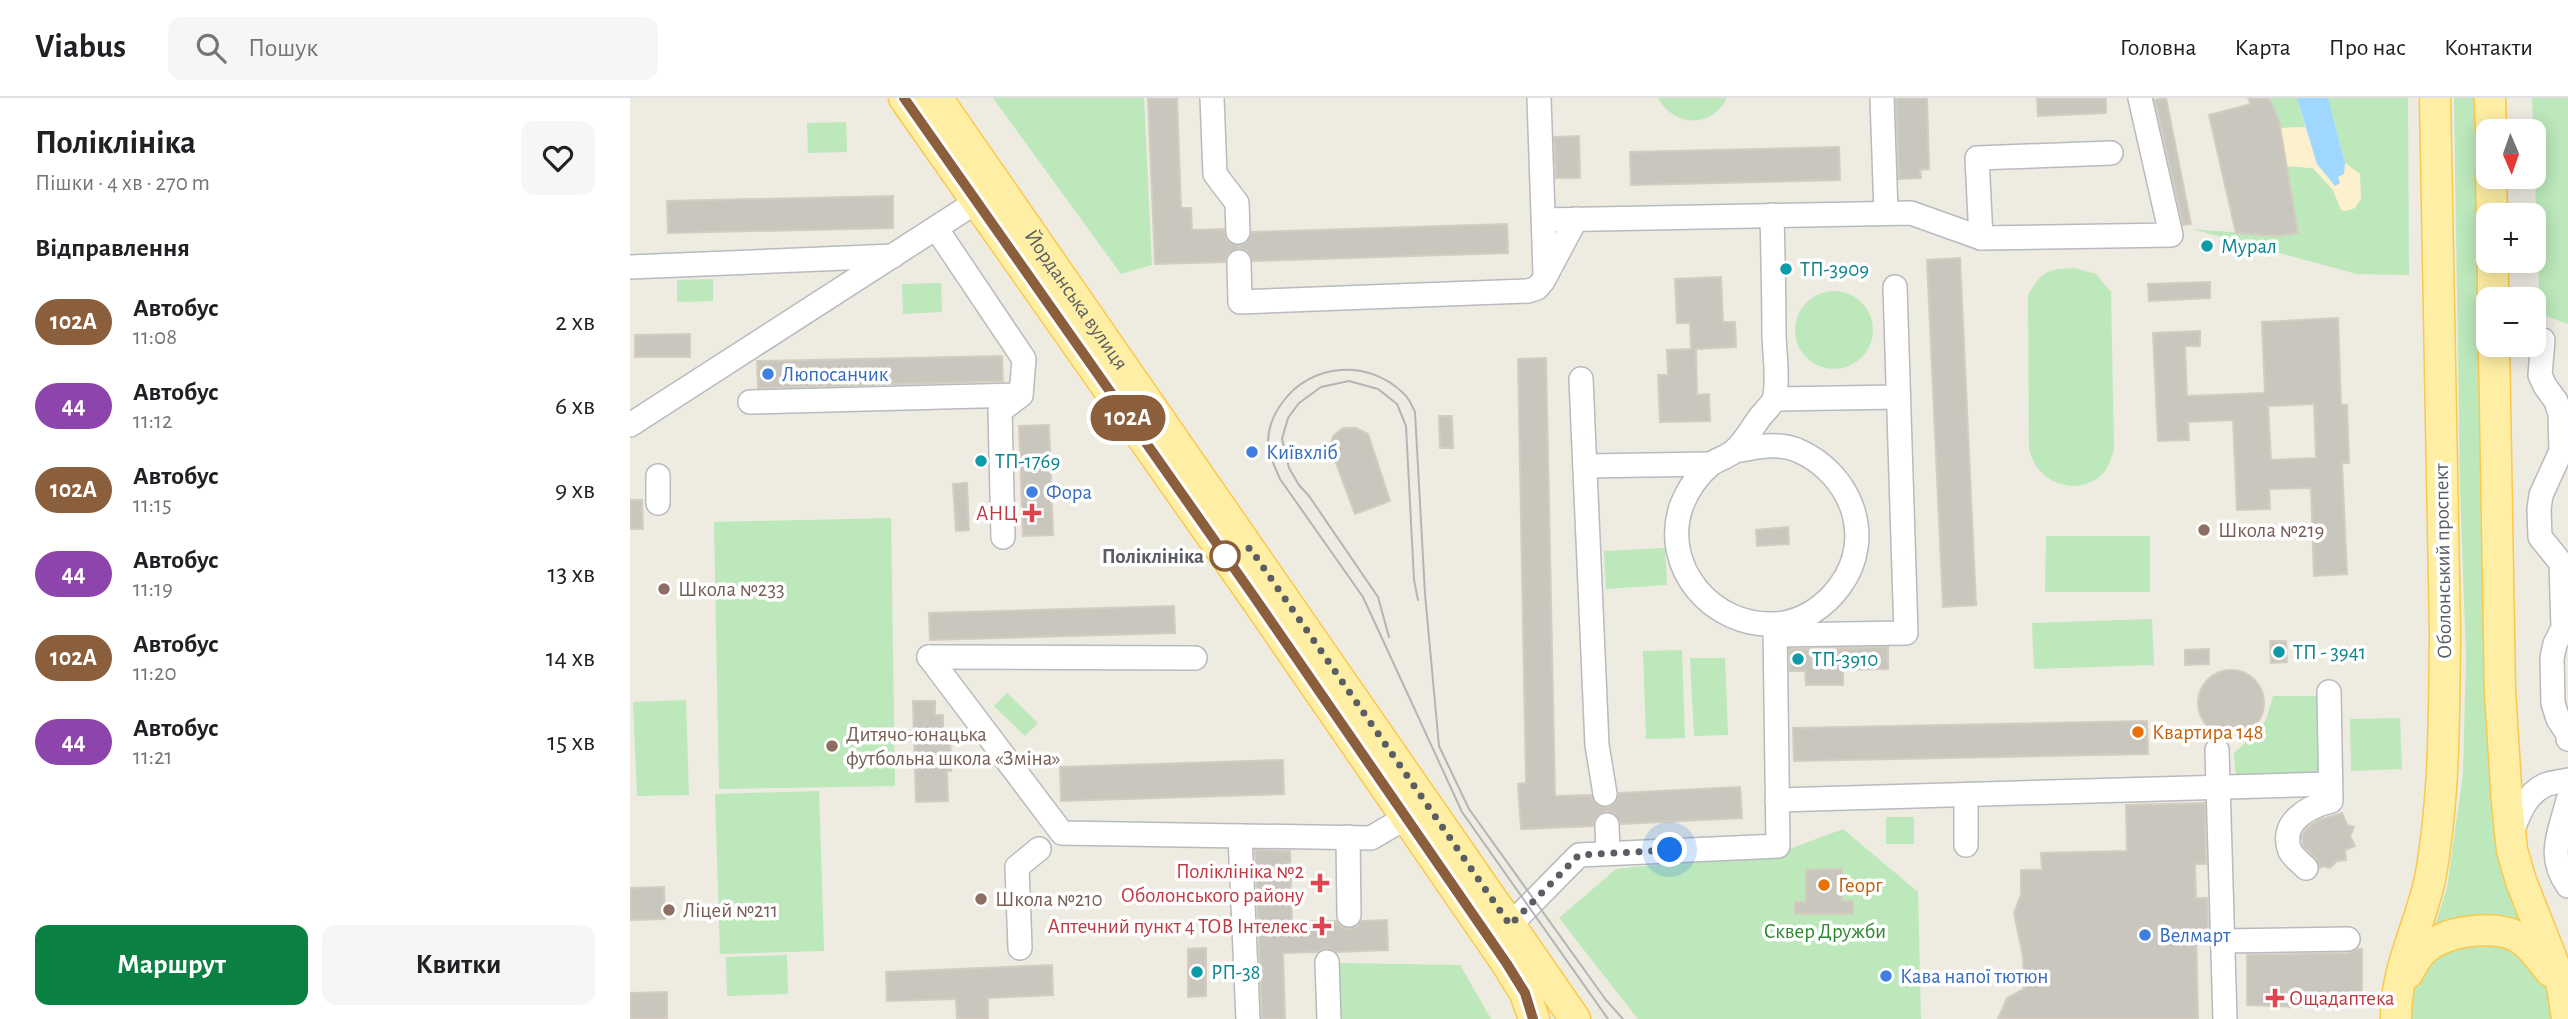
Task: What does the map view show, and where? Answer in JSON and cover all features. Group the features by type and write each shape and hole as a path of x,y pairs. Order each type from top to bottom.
{"main road":[{"name":"Йорданська вулиця","path":"904,98 1255,598 1507,964 1525,993 1534,1019"},
{"name":"Йорданська вулиця","path":"937,98 1575,1019"},
{"name":"Оболонський проспект","path":"2396,1012 2403,964 2418,925 2429,880 2437,835 2441,764 2445,632 2435,98"},
{"path":"2490,98 2491,119"},
{"path":"2494,357 2500,691 2511,835 2521,881 2561,985 2567,1019"},
{"path":"2396,1012 2415,960 2428,946 2455,934 2488,930 2513,934 2532,948 2561,985"}],"lane":[{"path":"1212,98 1215,174 1237,203 1238,232"},
{"path":"1539,98 1545,276"},
{"path":"1882,98 1886,212"},
{"path":"1544,220 1886,212 1911,213 1950,227 1980,231 2171,235 2140,98"},
{"path":"1980,231 1978,158 2110,153"},
{"path":"630,425 976,202"},
{"path":"1735,451 1775,398 1772,215"},
{"path":"1239,262 1240,302 1528,291 1537,288 1545,276 1576,219"},
{"path":"936,228 1024,359 1021,395 1000,411 1003,537"},
{"path":"630,267 893,256"},
{"path":"1775,630 1805,617 1830,599 1848,575 1857,545 1855,514 1843,486 1822,464 1795,449 1765,445 1735,451 1711,464 1693,484 1681,508 1677,537 1682,566 1697,592 1719,611 1775,630 1906,633 1895,287"},
{"path":"2546,344 2561,357"},
{"path":"2539,357 2540,375 2544,386 2556,401 2564,438 2541,495 2539,509 2540,537 2564,563 2565,609 2563,628 2552,658 2553,703 2568,736"},
{"path":"1581,379 1597,745 1605,794"},
{"path":"750,402 1021,395"},
{"path":"1775,398 1898,397"},
{"path":"1585,467 1711,464"},
{"path":"658,475 658,503"},
{"path":"1510,925 1579,855 1778,846 1775,630"},
{"path":"1195,658 929,657 1062,833 1371,838 1405,818"},
{"path":"2306,868 2291,853 2287,833 2295,819 2316,805 2331,801 2329,692"},
{"path":"2217,750 2225,1019"},
{"path":"2511,835 2521,808 2544,785 2568,780"},
{"path":"1777,800 2330,783"},
{"path":"1966,795 1966,845"},
{"path":"2568,800 2556,840 2557,863 2568,886"},
{"path":"1607,825 1608,853"},
{"path":"1240,836 1248,1019"},
{"path":"1348,837 1349,915"},
{"path":"1020,948 1017,867 1039,849"},
{"path":"2223,941 2348,939"},
{"path":"1327,962 1329,1019"}],"green space":[{"path":"993,98 1144,98 1152,265 1121,274"},
{"path":"1658,98 1727,98 1712,115 1693,120 1673,115"},
{"path":"2269,98 2297,98 2305,127 2280,128"},
{"path":"2328,98 2408,98 2409,275 2357,274 2192,229 2269,235 2298,233 2286,166 2313,168 2333,190 2341,209 2360,174 2345,163"},
{"path":"2454,98 2478,98 2476,189 2480,189 2480,203 2476,203 2476,273 2482,273 2482,287 2476,287 2476,357 2484,357 2487,488 2532,930 2433,932 2447,888 2463,774 2466,656 2460,489"},
{"path":"2532,98 2568,98 2568,324 2546,316 2546,287 2539,287 2538,273 2546,273 2546,203 2536,203 2535,189 2546,189 2546,119 2533,119"},
{"path":"846,122 847,152 808,153 807,123"},
{"path":"2075,268 2096,274 2111,292 2114,451 2106,469 2097,478 2079,486 2069,486 2043,474 2029,450 2028,295 2046,273"},
{"path":"713,279 713,301 677,302 677,280"},
{"path":"941,283 942,312 903,314 902,284"},
{"path":"1834,291 1849,294 1866,308 1873,330 1870,345 1856,362 1834,369 1819,366 1802,352 1795,330 1798,315 1812,298"},
{"path":"891,518 895,786 719,789 714,522"},
{"path":"2046,536 2150,536 2150,592 2045,592"},
{"path":"1665,548 1667,585 1606,589 1604,551"},
{"path":"2152,619 2154,665 2034,669 2032,623"},
{"path":"1682,650 1685,738 1646,739 1643,651"},
{"path":"1690,658 1725,658 1728,735 1694,736"},
{"path":"1007,693 1038,723 1025,736 994,706"},
{"path":"2273,696 2327,696 2328,782 2236,780 2234,753 2266,720"},
{"path":"686,700 689,795 637,796 633,702"},
{"path":"2400,718 2402,769 2351,771 2350,719"},
{"path":"819,791 824,951 720,954 715,794"},
{"path":"1886,817 1914,817 1914,844 1886,844"},
{"name":"Сквер Дружби","path":"1843,829 1918,892 1921,1019 1638,1019 1559,918 1616,869 1781,852"},
{"path":"2465,940 2513,946 2546,981 2552,1005 2552,1019 2407,1019 2412,985 2424,964"},
{"path":"787,955 788,994 727,996 726,957"},
{"path":"1337,963 1460,965 1491,1019 1339,1019"}],"sand":[{"path":"2305,127 2317,164 2335,185 2337,176 2344,174 2345,163 2360,174 2361,199 2355,208 2341,210 2333,190 2313,168 2286,166 2280,128"}],"water":[{"path":"2297,98 2328,98 2345,163 2344,174 2338,177 2340,183 2335,186 2317,164"}],"building":[{"path":"1148,98 1177,98 1181,208 1191,208 1192,230 1224,229 1227,240 1238,246 1246,243 1252,232 1507,224 1508,253 1253,261 1246,250 1238,248 1227,255 1225,262 1155,264"},
{"path":"1896,98 1927,98 1929,169 1920,170 1921,178 1899,179"},
{"path":"2037,98 2106,98 2106,113 2038,116"},
{"path":"2166,98 2191,224 2183,225 2155,100"},
{"path":"2248,98 2269,98 2279,121 2298,233 2278,236 2236,233 2209,115 2251,104"},
{"path":"1579,136 1580,178 1556,178 1554,137"},
{"path":"1839,147 1840,180 1631,185 1630,152"},
{"path":"893,196 893,228 668,233 667,201"},
{"path":"1960,258 1976,605 1943,607 1927,260"},
{"path":"1721,277 1723,322 1735,322 1736,347 1696,349 1697,395 1709,394 1710,421 1660,422 1658,375 1668,375 1667,350 1691,349 1690,323 1677,323 1675,279"},
{"path":"2210,282 2210,298 2149,301 2148,284"},
{"path":"2338,318 2341,405 2347,405 2349,463 2342,463 2347,574 2314,576 2311,488 2269,489 2270,509 2237,510 2233,420 2188,422 2189,440 2158,441 2153,333 2200,331 2200,346 2185,346 2187,396 2265,393 2262,322","holes":["2314,404 2316,458 2271,460 2268,406"]},
{"path":"690,334 690,357 635,357 635,335"},
{"path":"1002,356 1003,381 758,388 757,361"},
{"path":"1546,358 1555,796 1591,795 1595,803 1607,808 1614,804 1619,793 1740,787 1742,818 1621,824 1614,813 1606,811 1595,818 1593,826 1521,829 1518,784 1526,783 1518,359"},
{"path":"1439,416 1452,416 1453,448 1440,448"},
{"path":"1049,425 1053,535 1023,536 1019,426"},
{"path":"1343,428 1356,428 1368,434 1390,501 1355,514 1330,447 1333,436"},
{"path":"967,483 969,530 956,531 953,484"},
{"path":"630,500 642,500 643,529 630,529"},
{"path":"1788,527 1789,544 1757,546 1756,530"},
{"path":"1174,606 1175,633 930,640 929,613"},
{"name":"ТП - 3941","path":"2270,641 2286,641 2287,662 2271,663"},
{"path":"1888,647 1888,669 1843,670 1843,685 1806,685 1805,671 1790,671 1789,649"},
{"path":"2209,649 2209,664 2185,665 2185,650"},
{"path":"2224,670 2238,670 2250,675 2259,684 2264,703 2262,716 2255,727 2238,736 2224,736 2212,731 2203,722 2198,710 2198,696 2203,684 2212,675"},
{"path":"913,701 935,701 935,715 943,715 943,731 950,731 951,771 947,771 948,801 916,802"},
{"path":"2147,721 2148,754 1794,761 1793,728"},
{"path":"1283,760 1284,794 1061,801 1060,767"},
{"path":"2205,803 2206,864 2195,864 2196,898 2207,898 2208,929 2196,929 2198,1019 1998,1019 2007,998 2024,989 2023,956 2014,913 2021,894 2021,870 2042,870 2041,853 2127,851 2126,805"},
{"path":"2342,813 2347,825 2354,827 2350,836 2355,846 2345,850 2346,860 2337,861 2330,868 2320,868 2316,858 2303,846 2302,836 2307,828 2319,820"},
{"path":"1255,850 1290,851 1292,922 1337,921 1342,927 1350,929 1357,927 1362,921 1387,920 1388,950 1336,952 1326,948 1317,952 1283,953 1285,1019 1262,1019"},
{"name":"Георг","path":"1842,869 1842,901 1853,901 1853,914 1795,914 1795,902 1806,902 1806,870"},
{"path":"664,887 665,919 630,920 630,888"},
{"name":"РП-38","path":"1206,948 1206,996 1188,997 1188,949"},
{"path":"2362,949 2362,992 2328,992 2328,1008 2247,1005 2247,955 2348,953"},
{"path":"1052,965 1053,995 988,998 988,1019 957,1019 956,999 887,1001 886,972"},
{"path":"667,992 667,1019 630,1019 630,993"}],"tram line":[{"path":"1608,1019 1462,812 1363,597 1280,479 1269,448 1270,427 1282,403 1308,380 1324,373 1357,370 1390,382 1412,405 1415,412 1425,594 1439,746 1469,809 1606,1000 1623,1019"},
{"path":"1389,637 1378,597 1289,468 1282,439 1288,418 1299,403 1321,387 1349,381 1378,389 1397,404 1406,426 1414,580 1418,600"}],"bus line":[{"name":"102А","path":"904,98 1255,598 1507,964 1525,993 1533,1019"}],"place":[{"name":"Мурал","path":"2207,246"},
{"name":"ТП-3909","path":"1786,269"},
{"name":"Люпосанчик","path":"768,374"},
{"name":"Київхліб","path":"1252,452"},
{"name":"ТП-1769","path":"981,461"},
{"name":"Фора","path":"1032,492"},
{"name":"АНЦ","path":"1032,513"},
{"name":"Школа №219","path":"2204,530"},
{"name":"Поліклініка","path":"1225,556"},
{"name":"Школа №233","path":"664,589"},
{"name":"ТП - 3941","path":"2279,652"},
{"name":"ТП-3910","path":"1798,659"},
{"name":"Квартира 148","path":"2138,732"},
{"name":"Дитячо-юнацька футбольна школа «Зміна»","path":"832,746"},
{"name":"Поліклініка №2 Оболонського району","path":"1320,883"},
{"name":"Георг","path":"1824,885"},
{"name":"Школа №210","path":"981,899"},
{"name":"Ліцей №211","path":"669,910"},
{"name":"Аптечний пункт 4 ТОВ Інтелекс","path":"1322,926"},
{"name":"Велмарт","path":"2145,935"},
{"name":"РП-38","path":"1197,972"},
{"name":"Кава напої тютюн","path":"1886,976"},
{"name":"Ощадаптека","path":"2275,998"}],"route":[{"path":"1225,556 1250,548 1510,925 1579,855 1670,850"}]}
